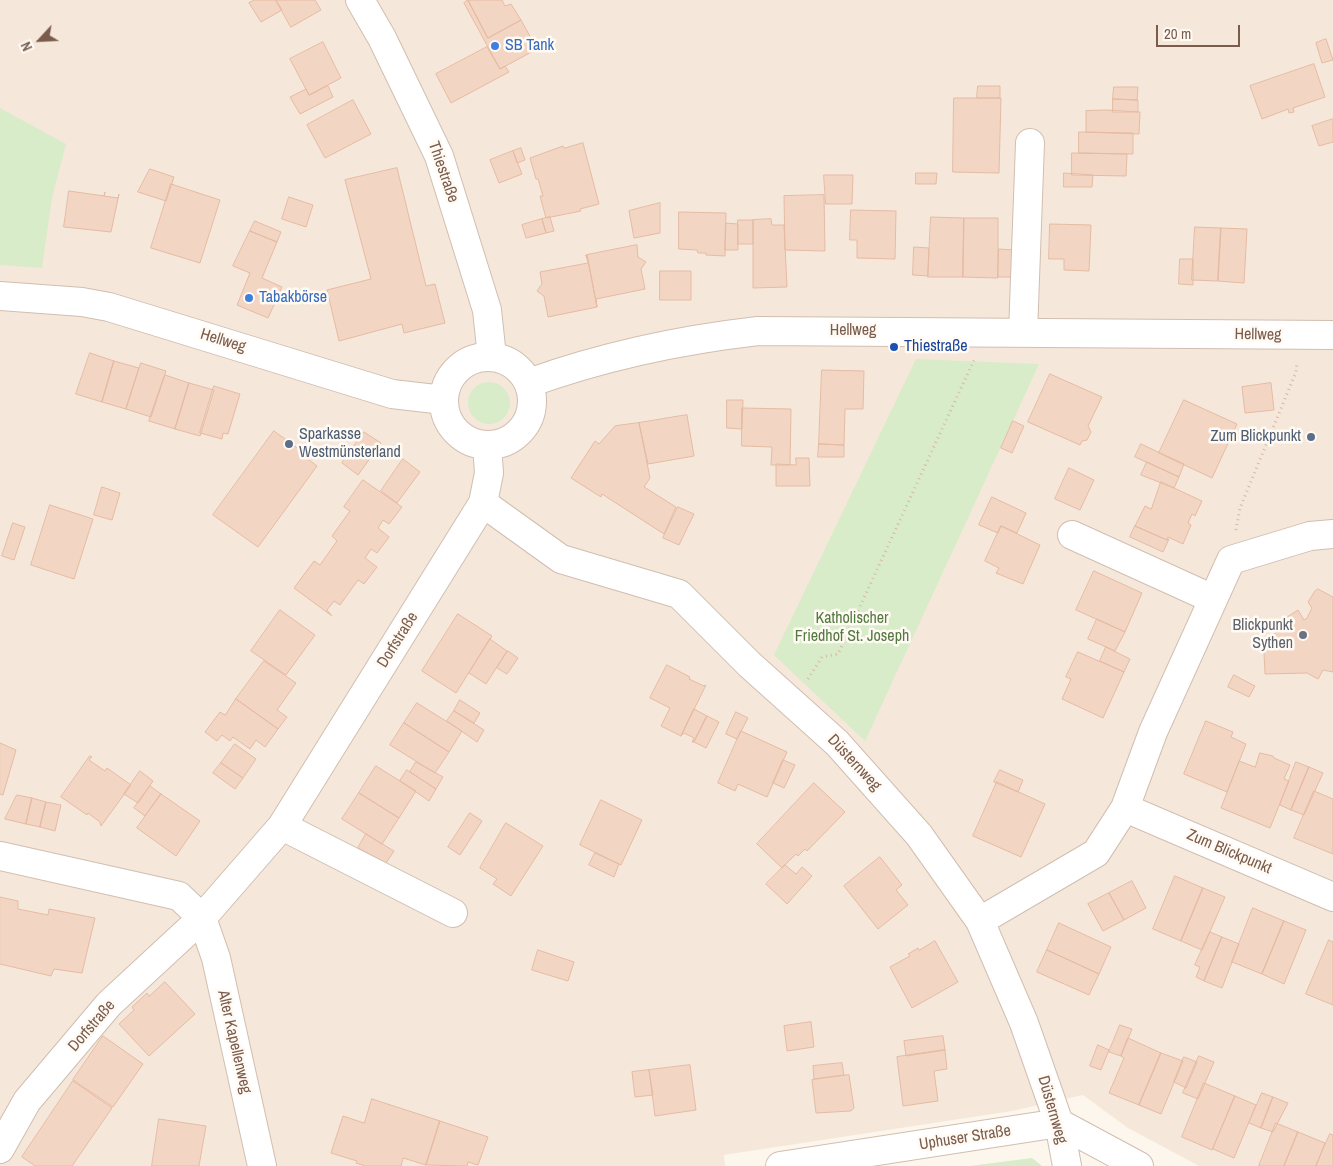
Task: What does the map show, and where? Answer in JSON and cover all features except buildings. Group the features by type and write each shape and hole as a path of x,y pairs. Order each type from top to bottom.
{"street":[{"name":"Thiestraße","path":"360,0 382,38 439,156 487,310 492,357"},
{"path":"1023,333 1030,143"},
{"name":"Hellweg","path":"0,296 82,302 109,306 392,394 444,400"},
{"name":"Hellweg","path":"529,383 563,370 688,339 758,331 1333,336"},
{"path":"492,357 514,364 529,383 533,397 531,412 525,426 515,437 501,443 487,445 470,441 456,432 447,417 444,400 448,383 458,368 474,359 492,357"},
{"name":"Dorfstraße","path":"0,1149 27,1101 109,1004 202,918 282,826 483,503 489,473 487,445"},
{"name":"Düsternweg","path":"483,503 561,559 679,594 748,664 838,743 919,835 980,921 1024,1024 1059,1123 1067,1166"},
{"path":"1072,534 1213,600"},
{"path":"980,921 1096,853 1125,808 1153,732 1231,560 1310,536 1333,534"},
{"name":"Zum Blickpunkt","path":"1125,808 1333,896"},
{"path":"282,826 453,913"},
{"path":"0,856 179,896 202,918"},
{"name":"Alter Kapellenweg","path":"202,918 216,958 262,1166"},
{"path":"1059,1123 1140,1166"},
{"name":"Uphuser Straße","path":"780,1166 1059,1123"}],"path":[{"path":"793,704 822,657 838,654 987,332"},
{"path":"1231,560 1240,508 1296,372 1300,335"}],"shaded area":[{"path":"0,0 1333,0 1333,1166 1199,1166 1128,1128 1083,1095 1012,1111 724,1155 725,1166 0,1166"}],"green space":[{"path":"0,108 66,144 52,198 42,268 0,265"},
{"name":"Katholischer Friedhof St. Joseph","path":"916,359 1039,364 865,741 774,655"},
{"path":"489,382 504,388 510,403 504,418 489,424 474,418 468,403 474,388"},
{"path":"1032,1158 1042,1166 970,1166"}],"place":[{"name":"SB Tank","path":"495,46"},
{"name":"Tabakbörse","path":"249,298"},
{"name":"Thiestraße","path":"894,347"},
{"name":"Zum Blickpunkt","path":"1311,437"},
{"name":"Sparkasse Westmünsterland","path":"289,444"},
{"name":"Blickpunkt Sythen","path":"1303,635"}]}
